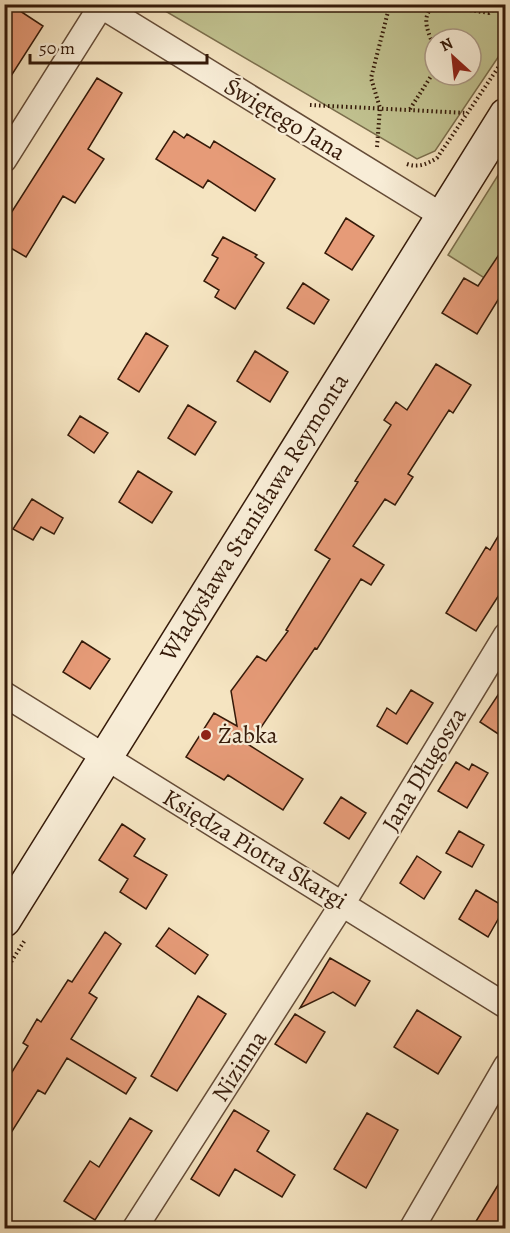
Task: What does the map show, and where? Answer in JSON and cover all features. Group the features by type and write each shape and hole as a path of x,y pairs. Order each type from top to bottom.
{"main road":[{"name":"Władysława Stanisława Reymonta","path":"4,920 441,215 506,115"}],"street":[{"path":"4,160 99,5"},
{"name":"Świętego Jana","path":"99,5 441,215"},
{"name":"Jana Długosza","path":"344,903 506,635"},
{"name":"Księdza Piotra Skargi","path":"4,694 344,903 506,1006"},
{"name":"Nizinna","path":"135,1228 344,903"},
{"path":"412,1228 506,1066"}],"path":[{"path":"377,147 380,108 371,78 390,4"},
{"path":"427,27 425,21 429,10 436,4"},
{"path":"458,4 470,10 489,13 501,4"},
{"path":"413,166 426,164 437,158 506,56"},
{"path":"410,109 424,87"},
{"path":"310,105 468,113"}],"green space":[{"path":"155,5 505,5 505,47 483,80 483,27 423,27 423,87 478,87 435,151 417,159"},
{"path":"505,164 505,291 448,255"}],"building":[{"path":"14,7 43,26 4,87 4,21"},
{"path":"97,78 122,93 88,149 104,159 75,203 63,196 26,257 4,244 4,224"},
{"path":"174,131 184,138 187,134 210,148 214,141 275,179 255,211 208,180 203,188 156,159"},
{"path":"346,218 374,236 352,270 325,253"},
{"path":"223,237 257,255 255,257 264,263 235,309 215,297 219,290 204,281 218,258 212,255"},
{"path":"506,244 506,287 477,334 442,313 464,278 478,286"},
{"path":"303,283 329,300 314,324 287,308"},
{"path":"146,333 168,346 139,392 118,379"},
{"path":"255,351 288,372 270,402 237,381"},
{"path":"436,364 471,385 453,413 449,410 408,474 413,477 395,505 385,499 353,546 384,565 371,585 361,579 317,649 315,648 249,745 303,779 283,810 228,775 224,780 186,757 214,713 237,726 231,691 257,656 266,661 288,631 286,630 330,559 315,550 391,425 384,420 396,402 407,410"},
{"path":"188,405 216,422 195,455 168,438"},
{"path":"80,416 108,433 94,453 68,435"},
{"path":"138,471 172,492 152,523 119,502"},
{"path":"32,499 63,518 54,534 41,527 33,540 13,529"},
{"path":"506,523 506,584 476,631 446,613 486,547 490,550"},
{"path":"82,641 110,659 90,689 63,672"},
{"path":"506,683 506,739 480,722"},
{"path":"411,690 433,703 407,744 377,726 387,708 396,714"},
{"path":"456,762 469,770 472,764 488,773 467,808 438,791"},
{"path":"341,797 366,813 349,839 324,823"},
{"path":"122,824 145,839 134,856 167,875 146,909 120,892 128,879 99,860"},
{"path":"459,831 484,845 472,867 446,853"},
{"path":"417,856 441,872 424,899 400,883"},
{"path":"476,890 505,907 488,937 459,919"},
{"path":"169,928 208,955 195,974 156,946"},
{"path":"105,932 121,944 89,993 97,998 71,1039 136,1078 126,1094 67,1058 45,1094 38,1090 4,1144 4,1085 28,1046 23,1043 37,1019 41,1022 68,980 72,982"},
{"path":"330,958 370,981 355,1006 333,992 300,1008"},
{"path":"198,996 226,1014 177,1091 151,1076"},
{"path":"417,1010 461,1037 438,1074 394,1047"},
{"path":"295,1014 325,1032 306,1063 275,1044"},
{"path":"234,1110 269,1131 257,1151 295,1175 282,1197 235,1169 219,1196 191,1179"},
{"path":"367,1113 398,1130 366,1188 334,1169"},
{"path":"130,1118 152,1131 95,1220 64,1201 90,1161 99,1167"},
{"path":"506,1172 506,1228 472,1228 484,1208"}],"place":[{"name":"Żabka","path":"206,735"}]}
